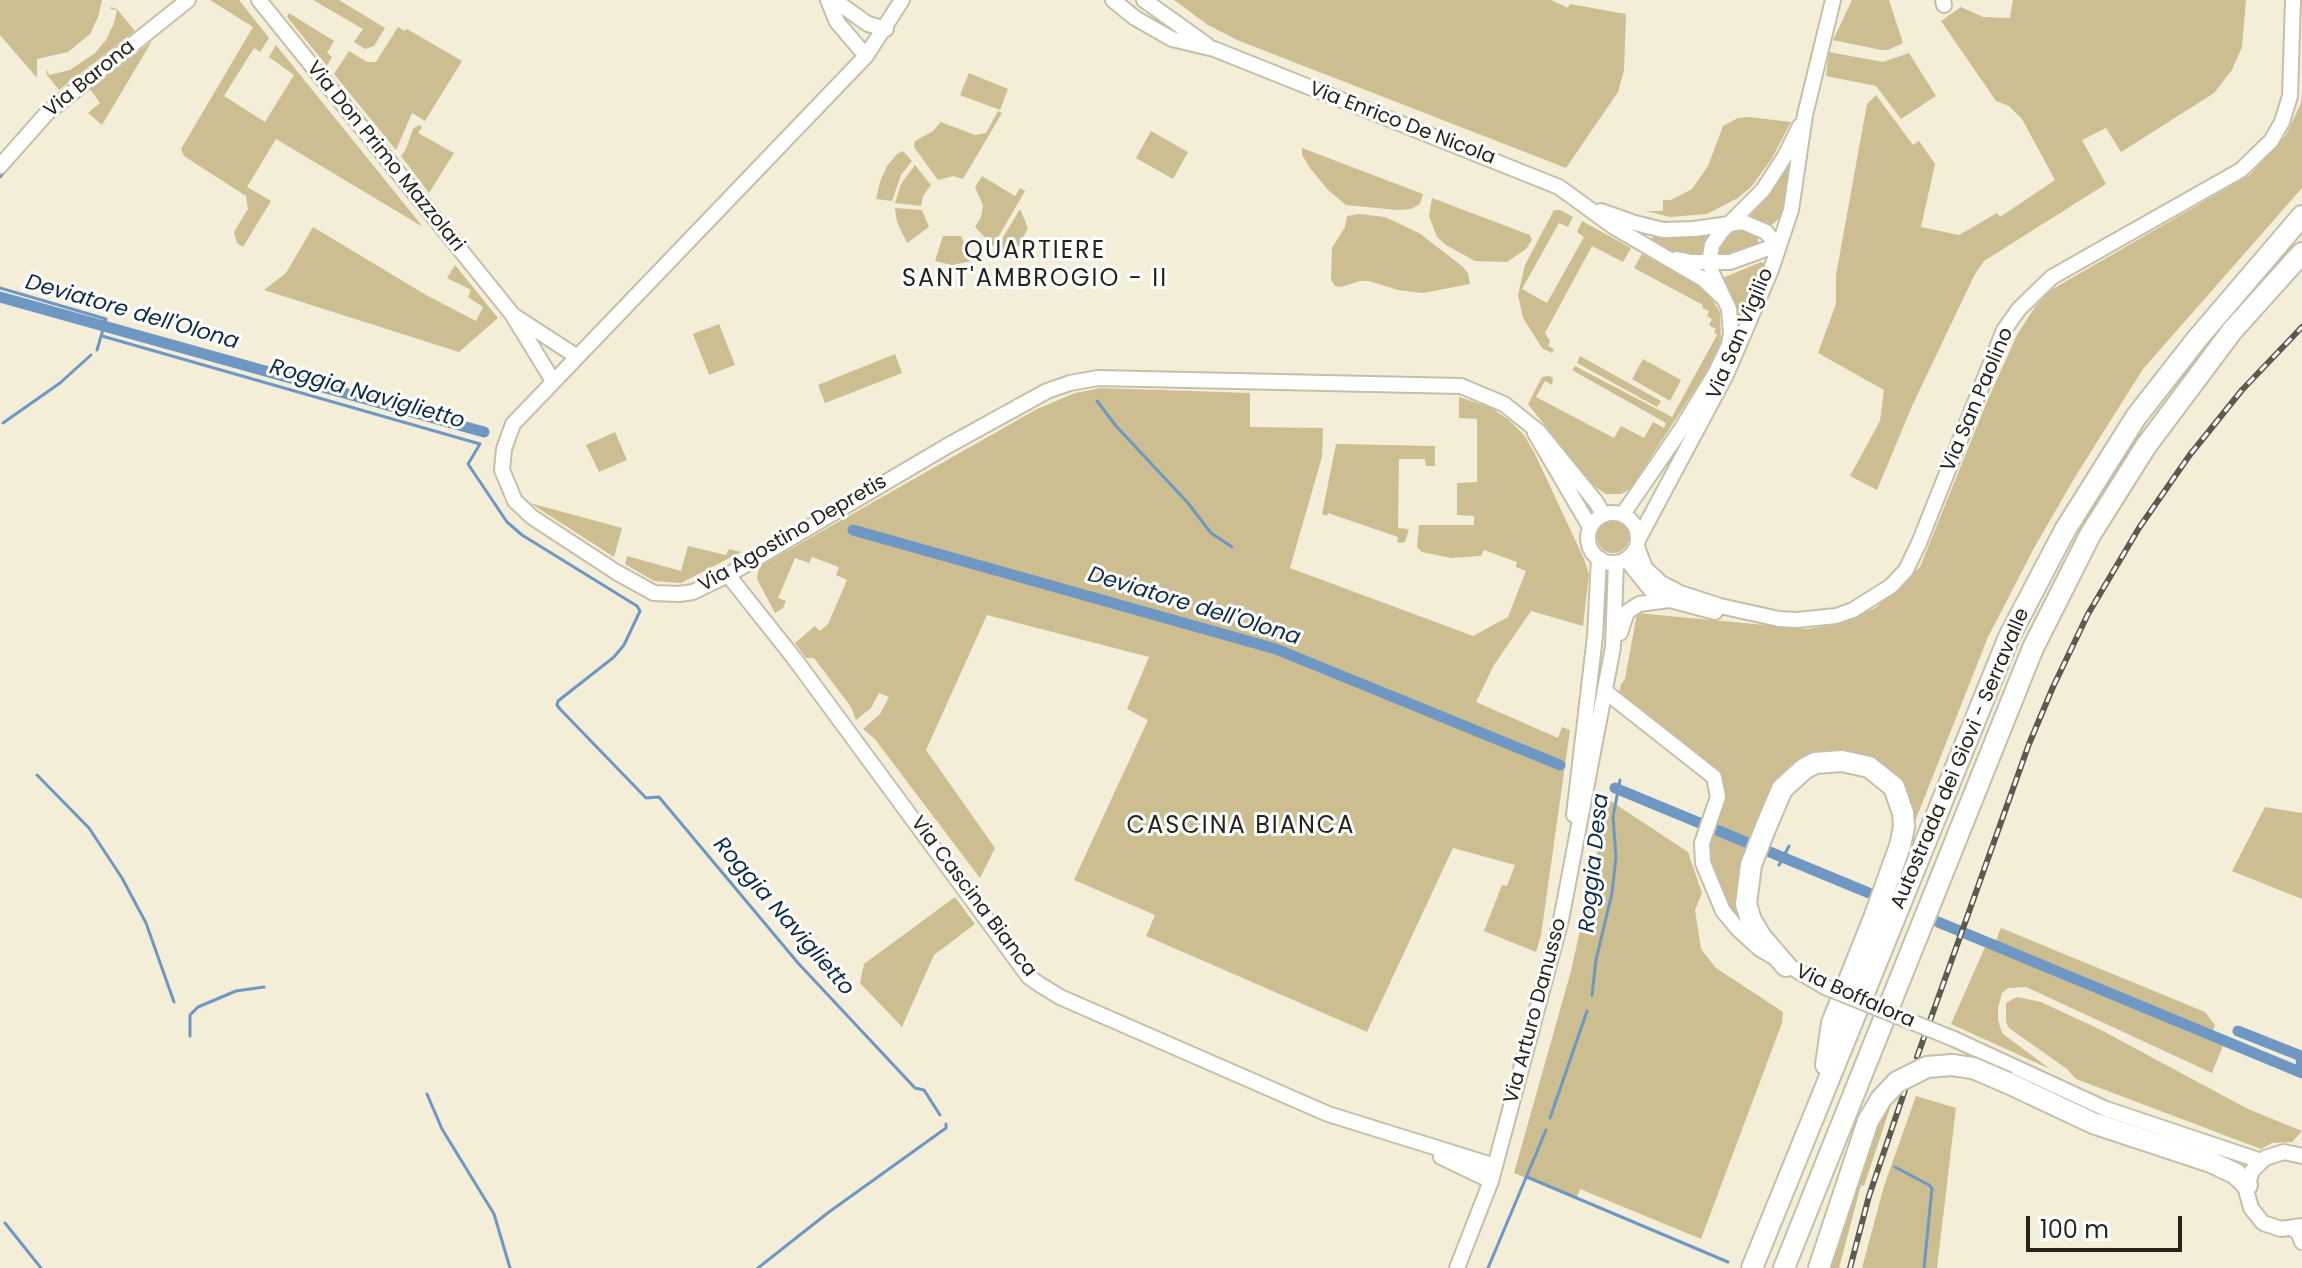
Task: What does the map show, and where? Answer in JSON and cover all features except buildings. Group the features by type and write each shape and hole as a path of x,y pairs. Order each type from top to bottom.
{"highway":[{"name":"Autostrada dei Giovi - Serravalle","path":"1752,1268 2009,637 2065,530 2136,417 2197,339 2302,216"},
{"name":"Autostrada dei Giovi - Serravalle","path":"1785,1267 2033,648 2090,535 2146,446 2232,331 2302,253"},
{"path":"1786,966 1751,920 1746,904 1751,865 1782,789 1792,778 1815,763 1855,762 1883,776 1894,787 1903,813 1904,827 1900,846 1832,1023 1821,1096"},
{"path":"1819,1268 1868,1121 1881,1099 1897,1082 1927,1067 1952,1065 1973,1068 2093,1123 2211,1162 2236,1174 2247,1185"}],"street":[{"name":"Via Barona","path":"0,166 47,113 188,0"},
{"name":"Via Don Primo Mazzolari","path":"259,0 512,314 553,381"},
{"path":"828,0 837,22 866,56"},
{"path":"834,0 868,24 886,29"},
{"name":"Via Agostino Depretis","path":"902,0 866,56 513,424 504,449 503,476 520,507 606,566 654,593 693,592 1047,391 1098,378 1461,386 1504,404 1548,441 1603,514"},
{"name":"Via Enrico De Nicola","path":"1113,0 1158,33 1172,39 1214,49 1559,187 1614,227 1703,279 1722,297"},
{"name":"Via Enrico De Nicola","path":"1144,0 1214,49"},
{"name":"Via San Vigilio","path":"1638,542 1726,375 1771,270 1791,210 1805,115 1833,0"},
{"name":"Via San Paolino","path":"1638,542 1645,568 1661,583 1680,593 1747,612 1797,620 1836,616 1874,597 1900,576 1919,543 2004,330 2019,309 2052,277 2241,170 2271,141 2282,122 2290,96 2293,0"},
{"name":"Via San Vigilio","path":"1732,222 1763,190 1785,156 1805,115"},
{"name":"Via Enrico De Nicola","path":"1586,205 1663,230 1743,222 1771,236 1777,245 1738,261 1691,262 1665,255"},
{"path":"1710,263 1712,245 1732,222"},
{"name":"Via San Vigilio","path":"1623,514 1680,432 1724,357 1731,333 1729,309 1714,281 1710,263"},
{"name":"Via Don Primo Mazzolari","path":"512,314 576,356"},
{"name":"Via Agostino Depretis","path":"1531,426 1590,527"},
{"path":"1603,514 1623,514 1634,524 1638,542 1621,561 1599,558 1588,542 1590,527 1603,514"},
{"name":"Via Arturo Danusso","path":"1572,855 1575,784 1595,636 1599,558"},
{"name":"Via San Paolino","path":"1621,561 1651,590 1670,600 1723,613 1747,612"},
{"name":"Via Arturo Danusso","path":"1457,1268 1491,1181 1555,947 1606,692 1621,561"},
{"name":"Via Cascina Bianca","path":"734,571 753,604 1029,977 1060,997 1302,1103 1495,1166"},
{"path":"1613,647 1627,612 1639,604 1670,600"},
{"path":"1595,636 1600,631 1609,633 1613,647"},
{"name":"Via Boffalora","path":"1606,692 1714,777 1718,797 1702,843 1707,879 1723,911 1760,949 1825,987 1954,1039 2106,1109 2261,1161"},
{"name":"Via Cascina Bianca","path":"1409,1140 1491,1181"},
{"path":"2298,1151 2274,1154 2261,1161 2252,1171 2247,1185 2249,1204 2259,1220 2276,1229 2298,1228 2302,1242"}],"shaded area":[{"path":"0,0 102,0 90,34 68,52 37,59 37,78 0,35"},
{"path":"210,0 239,0 269,38 260,52 254,48 224,96 265,122 294,75 269,57 276,45 423,227 276,139 247,187 271,201 243,247 237,243 234,232 248,209 246,196 184,156 181,149 253,27"},
{"path":"313,0 339,0 385,28 374,46 365,49 354,42 363,29"},
{"path":"1174,0 1551,0 1568,8 1570,4 1626,14 1624,70 1618,92 1566,168 1237,40 1208,25"},
{"path":"1852,0 1889,0 1903,43 1881,50 1833,40"},
{"path":"2013,0 2246,0 2242,47 2232,70 2214,93 2121,152 2106,128 2082,140 2106,184 1984,261 1912,406 1877,490 1850,476 1880,421 1884,390 1818,353 1836,304 1836,275 1867,104 1876,95 1913,145 1919,141 1935,164 1921,227 1959,235 1997,213 2000,217 2055,180 2022,119 2009,106 1996,101 1941,21 1961,7 1983,17 2010,18"},
{"path":"111,7 117,9 135,31 59,90 47,75 46,68 49,75 70,70 95,53 114,23 117,10"},
{"path":"289,13 334,41 327,53 332,57 327,66 287,17"},
{"path":"398,27 407,29 462,61 425,121 412,113 396,150 334,74 349,51 367,62 376,62"},
{"path":"152,41 102,125 88,113 100,103 90,89"},
{"path":"1829,52 1883,62 1909,53 1936,96 1901,119 1876,86 1826,76"},
{"path":"969,73 1008,89 1000,110 960,95"},
{"path":"2302,92 2302,188 2143,369 2075,477 1988,637 1910,834 1896,784 1807,759 1750,849 1736,898 1738,918 1707,859 1715,771 1671,734 1618,698 1625,679 1637,613 1807,629 1840,624 1875,608 1920,567 1988,399 2017,335 2035,307 2051,290 2250,175 2286,135 2301,103"},
{"path":"998,111 1002,113 963,179 953,176 938,180 914,147 915,141 933,131 941,122 975,135 986,133"},
{"path":"1738,118 1791,122 1772,158 1752,186 1738,198 1707,214 1670,217 1646,211 1663,211 1663,200 1671,200 1692,189 1708,166 1723,126"},
{"path":"419,125 422,127 418,133 454,153 429,193 401,156 413,129"},
{"path":"1151,131 1188,152 1173,179 1136,158"},
{"path":"1302,148 1423,194 1420,204 1411,209 1397,210 1346,205 1328,190 1310,168 1302,155"},
{"path":"903,151 912,161 901,175 892,201 876,199 887,166"},
{"path":"1793,158 1787,204 1781,217 1768,228 1751,219 1751,215"},
{"path":"915,165 931,185 923,196 921,206 895,203 901,184"},
{"path":"982,176 1015,196 1020,188 1025,191 993,246 975,227 983,205 975,187"},
{"path":"1432,198 1530,235 1532,240 1526,249 1507,262 1475,261 1437,237 1429,216"},
{"path":"895,208 922,210 929,227 907,243 897,222"},
{"path":"1020,209 1028,228 1013,257 1006,259 996,249"},
{"path":"1554,210 1573,217 1568,227 1559,223 1522,289 1547,303 1584,237 1577,232 1582,221 1631,248 1623,262 1592,246 1545,333 1550,341 1548,346 1554,349 1552,353 1542,348 1523,318 1518,295 1525,265"},
{"path":"1347,216 1385,217 1419,233 1462,266 1468,273 1470,284 1423,293 1398,290 1369,281 1335,286 1331,280 1332,248 1345,227"},
{"path":"313,227 426,295 476,321 483,307 468,297 471,290 447,278 455,265 498,318 459,352 264,290 286,273"},
{"path":"1741,229 1750,230 1758,236 1758,243 1738,252 1717,254 1718,246 1728,234"},
{"path":"1711,233 1705,255 1666,251 1650,242 1654,235 1675,237"},
{"path":"943,236 961,236 972,261 952,265 935,261"},
{"path":"1642,254 1706,290 1720,312 1721,342 1713,362 1630,489 1621,494 1606,494 1591,484 1528,404 1542,377 1550,376 1553,378 1552,385 1545,381 1536,397 1614,438 1621,426 1644,438 1653,422 1664,428 1666,423 1572,370 1575,366 1672,417 1717,335 1714,332 1716,329 1709,325 1712,319 1707,316 1709,311 1702,308 1703,305 1634,268"},
{"path":"1761,262 1766,264 1740,328 1720,279"},
{"path":"719,324 735,365 709,375 693,334"},
{"path":"895,354 902,373 825,403 818,385"},
{"path":"1580,356 1661,401 1657,407 1577,363"},
{"path":"1643,359 1681,380 1670,401 1632,379"},
{"path":"1101,388 1250,393 1250,427 1323,428 1322,457 1290,568 1473,636 1508,617 1526,571 1516,567 1517,562 1484,550 1481,556 1451,558 1422,552 1417,547 1419,525 1474,525 1474,516 1457,515 1457,483 1477,482 1477,419 1459,418 1459,397 1490,407 1524,435 1589,574 1583,626 1531,611 1494,665 1476,702 1558,738 1562,727 1570,730 1536,952 1484,931 1502,885 1507,886 1515,865 1453,848 1367,1032 1146,936 1155,915 1074,880 1148,720 1127,709 1149,657 987,615 926,750 995,848 980,878 874,738 863,729 880,714 889,697 879,693 871,708 856,720 851,707 814,658 806,658 795,643 815,626 820,631 828,624 847,580 836,575 839,567 812,557 809,563 795,558 778,598 786,601 783,608 775,613 757,579 759,567 1037,409 1075,393"},
{"path":"615,432 627,460 599,472 586,445"},
{"path":"1336,444 1435,446 1435,466 1426,466 1425,459 1399,459 1398,528 1409,529 1405,542 1397,542 1398,537 1328,513 1327,516 1322,514"},
{"path":"530,503 622,528 614,557"},
{"path":"1613,521 1625,525 1629,537 1625,549 1613,553 1601,549 1597,537 1601,525"},
{"path":"688,546 726,555 729,549 741,552 681,583 654,581 625,564 627,556 681,571"},
{"path":"1609,800 1688,852 1702,893 1695,910 1701,949 1716,968 1783,1012 1782,1023 1701,1239 1580,1189 1576,1199 1514,1173 1571,971"},
{"path":"2265,807 2302,813 2302,899 2232,871"},
{"path":"955,897 975,924 934,955 902,1027 860,983 864,964"},
{"path":"2001,928 2205,1012 2215,1025 2212,1032 1995,943"},
{"path":"1985,947 2223,1046 2212,1073 2026,987 2008,988 2002,993 1998,1020 2002,1033 2050,1069 1951,1024"},
{"path":"2017,997 2041,1002 2101,1030 2248,1109 2302,1131 2292,1142 2272,1143 2261,1149 2076,1079 2067,1069 2009,1028 2006,1003"},
{"path":"1916,1096 1956,1108 1937,1268 1862,1268 1884,1186"},
{"path":"1893,1099 1864,1186 1861,1185 1839,1268 1825,1268 1876,1121"}],"waterway":[{"path":"0,177 51,118"},
{"name":"Roggia Naviglietto","path":"0,288 106,319 97,350"},
{"name":"Deviatore dell'Olona","path":"0,297 484,432"},
{"name":"Roggia Naviglietto","path":"102,336 480,444 468,464 507,522 522,535 637,606 640,611 624,645 614,657 558,701 557,705 646,798 659,797 798,963 915,1088 924,1090 940,1115"},
{"path":"3,423 60,383 91,355"},
{"name":"Roggia Desa","path":"1097,401 1211,533 1232,547"},
{"name":"Deviatore dell'Olona","path":"853,530 1276,649 1560,765"},
{"path":"37,775 89,828 122,878 146,923 174,1002"},
{"name":"Roggia Desa","path":"1592,995 1596,960 1612,893 1616,857 1613,817 1620,780"},
{"path":"1615,788 1869,893"},
{"path":"1779,865 1789,846"},
{"path":"1938,922 2302,1073"},
{"path":"190,1036 190,1015 198,1007 236,991 264,987"},
{"name":"Roggia Desa","path":"1550,1118 1587,1011"},
{"path":"2238,1031 2301,1056 2302,1073"},
{"path":"427,1094 442,1129 494,1214 510,1268"},
{"name":"Roggia Naviglietto","path":"758,1268 829,1212 946,1128 946,1124"},
{"name":"Roggia Desa","path":"1488,1268 1546,1130"},
{"path":"1895,1167 1932,1188 1924,1268"},
{"name":"Roggia Desa","path":"1527,1177 1728,1262"},
{"path":"5,1223 41,1268"}],"railway":[{"path":"1917,1057 2029,744 2088,614 2139,528 2189,456 2242,390 2302,327"},
{"path":"1850,1268 1869,1196 1906,1087"}],"district":[{"name":"QUARTIERE SANT'AMBROGIO - II","path":"1035,266"},
{"name":"CASCINA BIANCA","path":"1241,827"}]}
